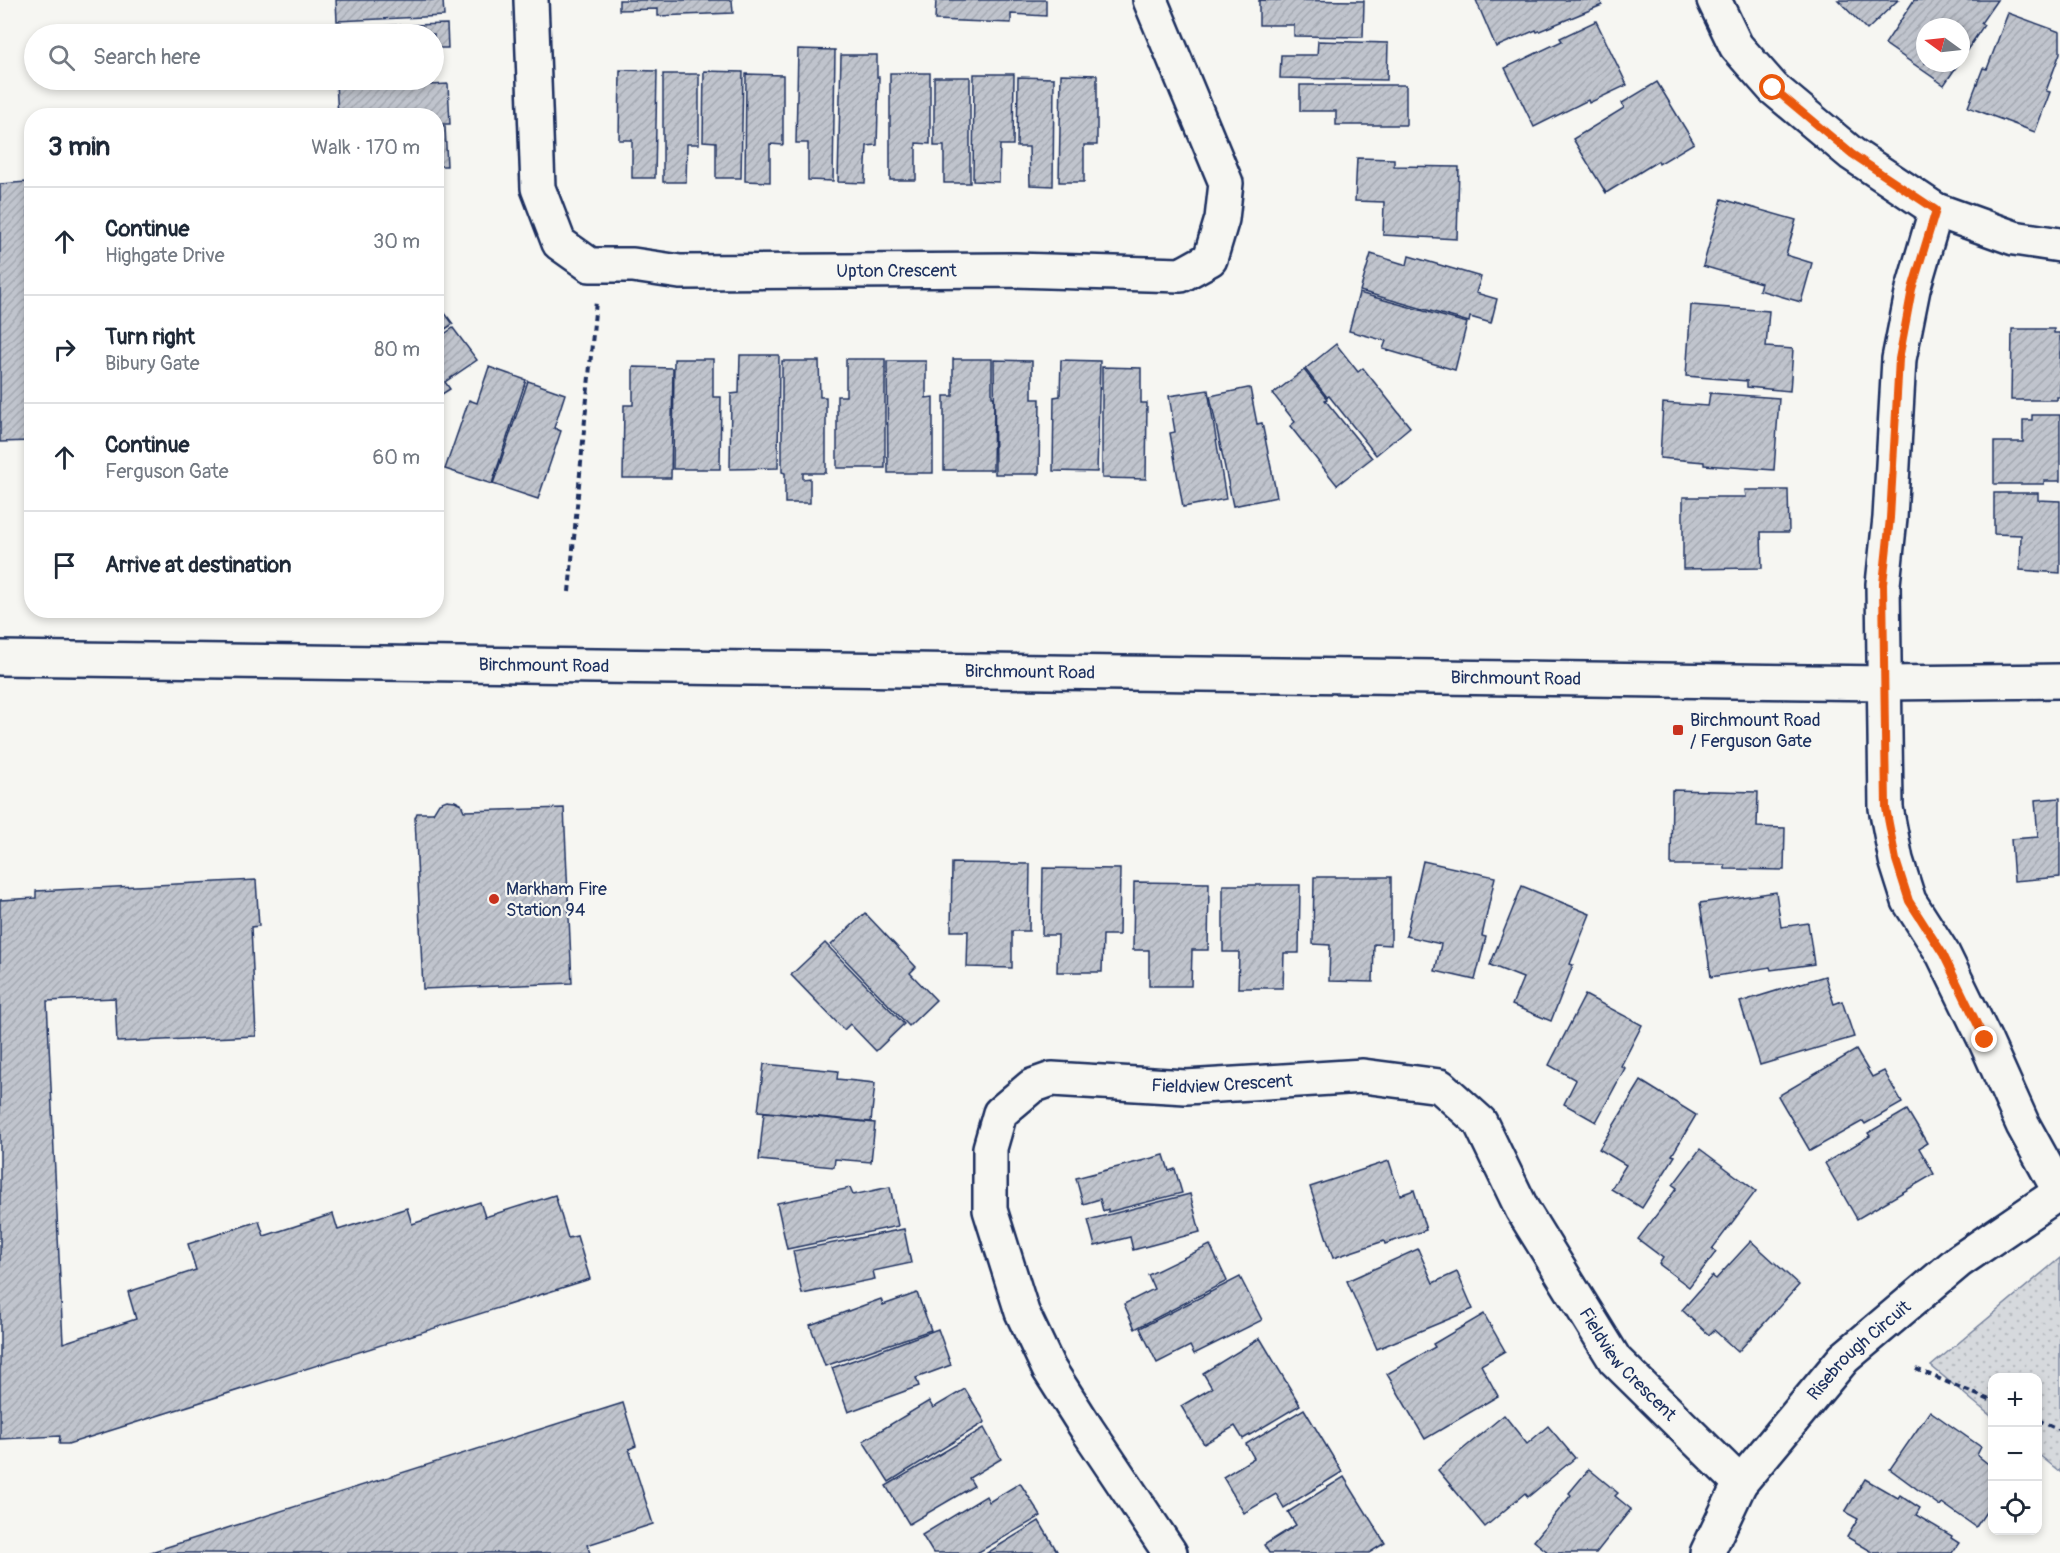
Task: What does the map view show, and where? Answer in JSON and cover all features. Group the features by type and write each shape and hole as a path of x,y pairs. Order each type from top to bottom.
{"street":[{"name":"Upton Crescent","path":"531,0 538,188 559,243 590,265 633,265 680,272 1015,270 1181,275 1210,259 1221,219 1226,183 1150,0"},
{"path":"1714,0 1736,46 1773,88 1852,154 1936,210 2014,238 2060,245"},
{"path":"1936,210 1912,289 1899,359 1890,518 1883,584 1886,808 1896,860 1909,901 1943,954 2023,1125 2060,1192"},
{"name":"Birchmount Road","path":"0,658 1885,683 2060,681"},
{"name":"Fieldview Crescent","path":"1170,1553 1049,1369 1022,1312 990,1209 990,1148 1000,1113 1032,1086 1052,1079 1186,1087 1363,1076 1440,1086 1480,1122 1522,1209 1615,1360 1740,1483"},
{"name":"Risebrough Circuit","path":"1707,1553 1740,1483 1844,1358 1959,1261 2060,1192"}],"path":[{"path":"569,592 599,264"},
{"path":"1916,1369 1988,1399"},
{"path":"2042,1422 2060,1430"}],"shaded area":[{"path":"2060,1258 2060,1472 2042,1457 2042,1373 1988,1373 1988,1414 1931,1366"}],"building":[{"path":"336,0 443,0 444,16 337,21"},
{"path":"619,0 732,0 733,13 658,16 658,9 619,10"},
{"path":"936,0 1046,0 1046,16 1011,14 1011,23 935,20"},
{"path":"1259,0 1364,1 1363,37 1294,36 1294,25 1259,25"},
{"path":"1476,0 1600,0 1602,5 1496,47"},
{"path":"1838,0 1898,0 1867,30"},
{"path":"1914,0 1997,0 1981,23 1984,25 1970,46 1970,18 1916,18 1916,66 1885,44"},
{"path":"2008,13 2060,32 2060,53 2046,91 2050,92 2035,132 1968,107 1983,68 1987,69"},
{"path":"1596,21 1627,85 1589,103 1588,100 1534,127 1505,68 1562,41 1560,38"},
{"path":"444,24 447,24 448,48 444,48"},
{"path":"1318,41 1388,43 1387,80 1280,78 1281,55 1317,55"},
{"path":"798,49 835,50 833,181 808,180 808,143 796,143"},
{"path":"841,55 877,55 877,77 879,77 877,145 867,146 865,183 838,182"},
{"path":"620,70 657,71 655,178 632,178 632,140 619,140"},
{"path":"704,71 743,72 741,178 716,178 716,142 703,141"},
{"path":"1925,72 1953,72 1944,85"},
{"path":"890,73 930,73 930,144 916,143 916,180 890,180"},
{"path":"663,74 699,74 699,144 687,144 686,182 663,182"},
{"path":"746,74 783,75 783,145 770,144 770,182 745,181"},
{"path":"974,74 1014,74 1013,145 1000,145 999,182 973,181"},
{"path":"1061,74 1097,75 1097,145 1084,145 1084,182 1059,182"},
{"path":"934,77 970,77 970,183 944,183 944,146 934,146"},
{"path":"1018,77 1054,78 1053,186 1030,185 1029,147 1017,147"},
{"path":"1657,82 1694,143 1659,164 1658,161 1606,193 1573,139 1624,108 1622,103"},
{"path":"444,84 448,84 450,124 444,124 444,108 338,108 336,90 444,90"},
{"path":"1300,85 1406,85 1406,125 1336,125 1336,111 1300,111"},
{"path":"444,126 445,126 447,166 444,166"},
{"path":"1357,158 1394,159 1394,166 1459,167 1457,239 1383,235 1384,202 1355,201"},
{"path":"24,182 24,441 0,442 0,184"},
{"path":"1722,199 1796,220 1786,255 1812,263 1801,302 1759,290 1761,283 1703,266"},
{"path":"1371,254 1407,265 1409,256 1481,277 1476,293 1497,299 1491,323 1470,317 1469,322 1360,291"},
{"path":"1359,293 1467,323 1455,370 1383,349 1386,341 1349,331"},
{"path":"1691,305 1769,311 1766,347 1793,349 1790,391 1747,387 1747,381 1686,376"},
{"path":"444,312 453,324 444,330"},
{"path":"453,328 477,360 445,382 450,389 444,393 444,334"},
{"path":"2012,329 2054,329 2054,333 2060,333 2060,397 2057,397 2057,400 2011,400"},
{"path":"1336,344 1358,372 1363,368 1410,427 1376,455 1305,369"},
{"path":"740,355 779,355 778,468 730,469 731,394 739,393"},
{"path":"674,359 713,359 713,397 721,397 720,469 673,469"},
{"path":"846,359 885,359 885,468 837,468 837,396 846,396"},
{"path":"953,359 992,359 993,470 944,470 944,396 953,396"},
{"path":"994,360 1032,361 1032,399 1040,399 1039,474 995,474"},
{"path":"1061,360 1100,361 1097,472 1053,471 1054,397 1060,396"},
{"path":"782,361 819,361 820,397 826,397 826,473 803,473 803,479 810,478 810,503 785,503 785,473 782,472"},
{"path":"887,361 926,361 926,398 933,397 933,473 888,473"},
{"path":"489,367 526,380 492,484 445,469 469,400 477,403"},
{"path":"633,367 673,368 671,478 623,478 624,405 633,405"},
{"path":"1102,367 1141,368 1141,403 1147,403 1146,479 1102,478"},
{"path":"1304,370 1372,458 1337,485 1290,426 1295,422 1273,394"},
{"path":"528,381 565,394 554,428 561,431 538,499 493,484"},
{"path":"1250,388 1257,424 1262,423 1277,497 1233,506 1210,396"},
{"path":"1208,390 1226,499 1183,507 1170,433 1175,432 1169,396"},
{"path":"1710,393 1779,398 1774,470 1704,465 1704,462 1660,458 1663,403 1708,406"},
{"path":"2032,415 2060,415 2060,481 2044,481 2044,484 1994,484 1994,442 2023,442 2023,420 2032,420"},
{"path":"1745,490 1788,490 1789,532 1761,532 1762,568 1683,569 1683,497 1746,497"},
{"path":"1994,493 2038,493 2038,500 2060,501 2060,573 2020,570 2021,535 1994,534"},
{"path":"1672,790 1758,792 1757,827 1785,828 1784,870 1725,869 1725,865 1671,865"},
{"path":"2060,798 2060,877 2014,881 2011,839 2038,837 2035,800"},
{"name":"Markham Fire Station 94","path":"447,800 461,804 464,811 564,808 572,983 423,989 415,818 417,813 433,813 439,803"},
{"path":"1423,861 1495,877 1482,936 1486,937 1475,980 1435,971 1441,944 1406,936"},
{"path":"952,863 1030,864 1029,931 1012,931 1012,968 967,967 968,931 951,931"},
{"path":"1043,868 1120,869 1119,935 1103,935 1102,972 1057,972 1058,935 1042,935"},
{"path":"1314,877 1391,877 1391,945 1374,944 1373,982 1329,981 1330,945 1313,944"},
{"path":"256,880 259,926 251,927 256,1036 117,1042 115,998 47,1001 63,1343 136,1319 128,1292 196,1270 188,1244 259,1221 264,1236 333,1214 338,1230 407,1208 412,1224 480,1202 485,1217 555,1195 568,1238 577,1236 590,1279 68,1444 59,1444 60,1436 0,1439 0,900 36,898 36,891"},
{"path":"1134,882 1209,883 1208,950 1192,950 1191,986 1149,986 1149,950 1133,950"},
{"path":"1223,885 1300,885 1299,953 1284,953 1283,988 1238,988 1239,952 1223,952"},
{"path":"1522,886 1590,914 1551,1021 1512,1005 1523,978 1490,965"},
{"path":"1776,892 1781,927 1808,923 1814,964 1771,970 1770,967 1711,977 1700,903"},
{"path":"865,913 916,967 910,973 936,1000 909,1026 831,945"},
{"path":"825,943 904,1024 876,1051 850,1024 844,1030 791,975"},
{"path":"1825,976 1834,1004 1842,1001 1854,1037 1760,1065 1740,1002"},
{"path":"1585,995 1642,1025 1621,1066 1625,1068 1596,1122 1564,1104 1576,1080 1549,1065"},
{"path":"1856,1050 1872,1077 1884,1071 1902,1103 1865,1124 1863,1121 1810,1151 1778,1096"},
{"path":"764,1064 838,1071 837,1079 875,1083 871,1122 758,1111"},
{"path":"1641,1081 1696,1115 1672,1155 1675,1156 1642,1208 1611,1189 1626,1165 1599,1149"},
{"path":"1907,1110 1927,1143 1919,1148 1934,1174 1857,1219 1825,1163 1870,1136 1868,1133"},
{"path":"764,1112 875,1123 871,1162 835,1159 834,1167 759,1160"},
{"path":"1700,1149 1756,1191 1712,1249 1716,1252 1689,1287 1659,1264 1663,1258 1638,1239 1677,1188 1673,1185"},
{"path":"1164,1155 1169,1171 1175,1169 1182,1193 1108,1212 1108,1209 1103,1211 1100,1199 1083,1204 1076,1178"},
{"path":"1389,1161 1400,1195 1414,1190 1426,1230 1333,1258 1310,1187"},
{"path":"890,1187 898,1226 787,1249 777,1203 850,1188 853,1195"},
{"path":"1190,1194 1200,1232 1133,1250 1130,1237 1095,1246 1088,1220"},
{"path":"904,1229 911,1263 873,1271 875,1279 802,1294 793,1251"},
{"path":"1751,1241 1799,1285 1738,1352 1714,1330 1709,1335 1682,1310 1712,1276 1716,1279"},
{"path":"1210,1245 1227,1281 1135,1329 1124,1304 1154,1289 1148,1275"},
{"path":"1418,1249 1433,1283 1457,1272 1473,1309 1377,1349 1347,1281"},
{"path":"1240,1277 1262,1320 1194,1354 1190,1346 1157,1363 1140,1328"},
{"path":"917,1293 931,1330 825,1366 810,1325 881,1299 883,1305"},
{"path":"1484,1314 1505,1351 1481,1365 1498,1396 1425,1439 1387,1374 1435,1347 1433,1344"},
{"path":"938,1329 951,1365 916,1378 919,1386 848,1412 832,1368"},
{"path":"1260,1338 1300,1405 1243,1439 1235,1426 1204,1444 1181,1406 1212,1388 1203,1373"},
{"path":"965,1389 985,1422 889,1482 863,1441 929,1401 933,1408"},
{"path":"623,1403 636,1446 629,1449 653,1524 587,1545 590,1553 148,1553"},
{"path":"1304,1409 1342,1472 1284,1508 1276,1494 1244,1513 1223,1477 1254,1458 1246,1444"},
{"path":"1930,1411 1981,1447 1977,1455 1988,1464 1988,1509 1976,1527 1942,1503 1940,1506 1890,1469"},
{"path":"1504,1415 1527,1444 1548,1426 1575,1458 1528,1497 1525,1493 1485,1527 1438,1470"},
{"path":"984,1428 1001,1459 969,1478 974,1486 909,1524 886,1486"},
{"path":"1589,1469 1618,1493 1615,1496 1631,1509 1596,1553 1549,1553 1534,1541"},
{"path":"1344,1477 1385,1543 1369,1553 1269,1553 1264,1545 1296,1525 1288,1512"},
{"path":"1865,1479 1898,1498 1900,1495 1920,1508 1916,1515 1952,1536 1951,1538 1959,1543 1952,1553 1874,1553 1847,1537 1858,1519 1845,1512"},
{"path":"1020,1483 1041,1516 977,1553 933,1553 922,1535 986,1496 989,1502"},
{"path":"1039,1521 1057,1551 1054,1553 987,1553"}],"place":[{"name":"Birchmount Road / Ferguson Gate","path":"1678,730"},
{"name":"Markham Fire Station 94","path":"494,899"}],"route":[{"path":"1773,88 1852,154 1936,210 1912,289 1899,359 1890,518 1883,584 1886,808 1896,860 1909,901 1943,954 1985,1040"}]}
